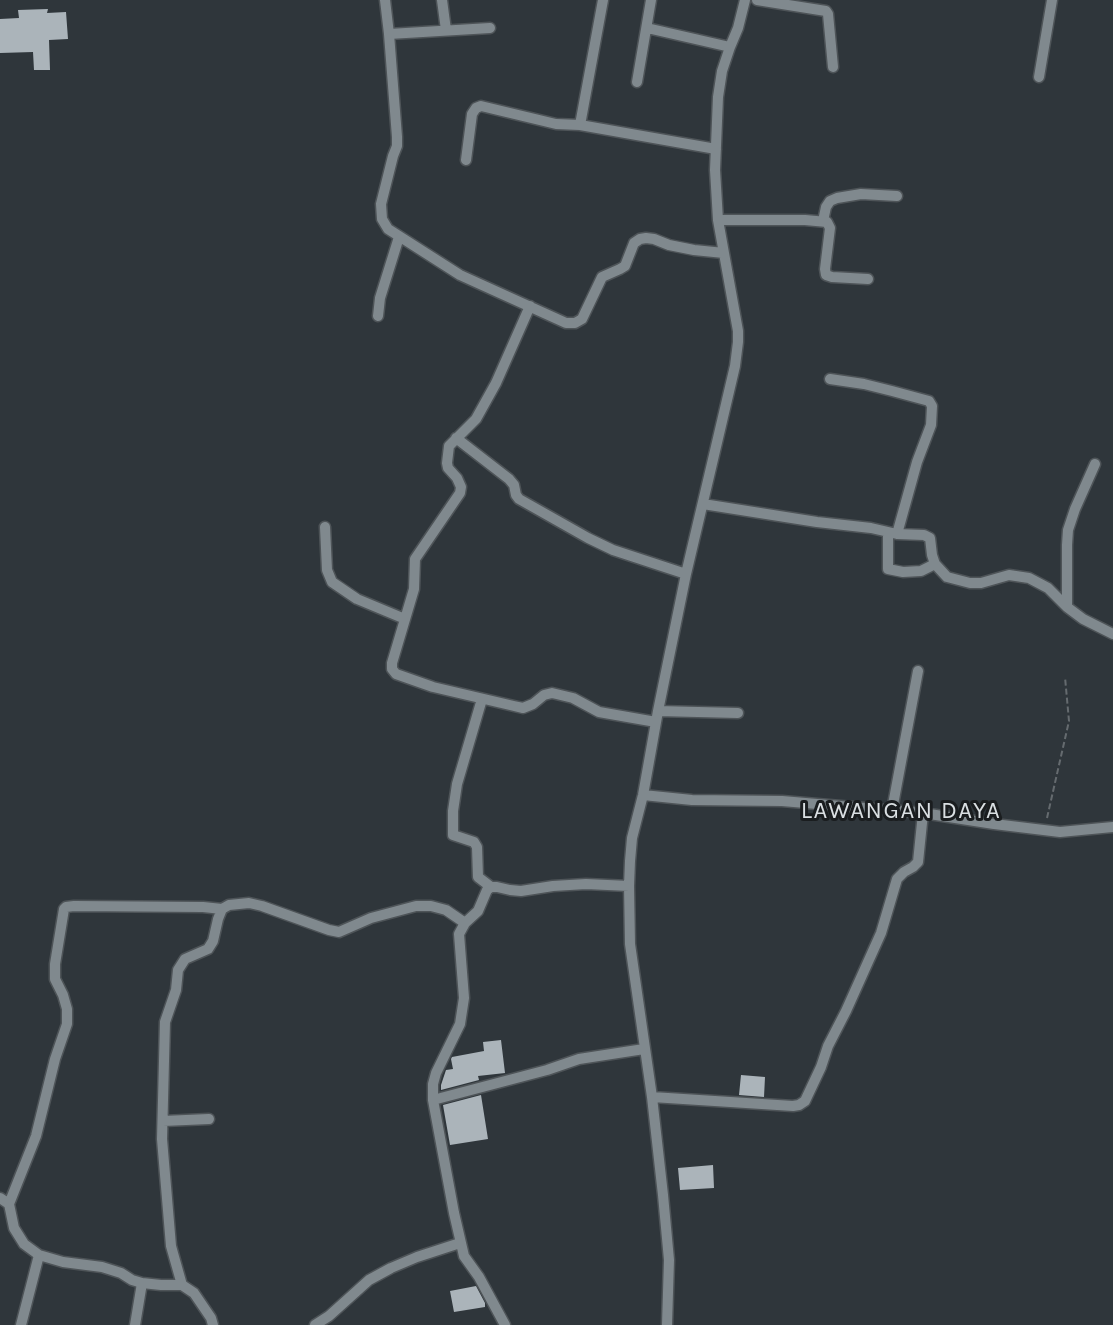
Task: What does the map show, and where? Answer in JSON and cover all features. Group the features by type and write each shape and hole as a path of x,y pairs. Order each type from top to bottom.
{"street":[{"path":"385,0 397,137 381,204 382,219 388,229 460,276 566,323 575,323 582,319 602,277 625,266 634,243 640,239 654,239 669,245 724,253"},
{"path":"442,0 446,30"},
{"path":"580,125 603,0"},
{"path":"637,82 651,0"},
{"path":"667,1325 669,1260 651,1097 630,944 629,886 632,838 643,795 686,574 735,366 738,331 718,220 715,170 718,97 722,71 738,28 745,0"},
{"path":"757,0 826,11 833,66"},
{"path":"1039,77 1052,0"},
{"path":"389,34 489,28"},
{"path":"647,28 730,47"},
{"path":"466,160 472,114 476,108 481,106 556,124 580,125 716,150"},
{"path":"823,221 826,207 830,201 837,198 861,194 897,196"},
{"path":"718,220 827,222 830,228 826,275 868,279"},
{"path":"378,316 380,298 399,237"},
{"path":"530,306 496,383 476,419 449,446 448,468 458,478 460,493 415,559 414,589 392,669 396,674 433,687 523,708 533,704 544,695 552,693 573,698 599,712 657,717 738,713"},
{"path":"830,379 864,384 929,401 932,406 933,414 930,425 893,533 888,569 903,572 921,571 935,564"},
{"path":"456,438 509,479 519,499 613,550 686,574"},
{"path":"1067,607 1066,545 1068,530 1095,464"},
{"path":"704,504 893,533 924,535 930,538 935,564 947,577 970,583 981,583 1009,575 1029,578 1048,588 1083,619 1113,634"},
{"path":"325,527 327,570 332,582 357,599 405,619"},
{"path":"892,810 918,671"},
{"path":"482,699 457,784 453,811 453,835 474,842 477,847 478,877 490,887 521,891 586,884 629,886"},
{"path":"643,795 692,800 782,801 892,810 1060,832 1113,827"},
{"path":"651,1097 793,1106 805,1101 881,933 897,879 918,862 924,813"},
{"path":"490,887 478,911 465,923 459,934 464,998 460,1024 436,1073 433,1100 464,1256 479,1277 505,1325"},
{"path":"213,1325 211,1318 194,1293 182,1285 142,1283 102,1267 63,1262 39,1255 24,1244 14,1228 4,1201 36,1136 55,1059 67,1024 67,1009 55,979 55,964 64,909 74,906 222,909 229,905 249,903 339,932 371,918 416,906 431,906 446,910 465,923"},
{"path":"182,1285 173,1257 169,1230 162,1139 165,1022 176,990 178,970 184,959 208,949 213,941 222,909"},
{"path":"433,1100 547,1071 579,1059 644,1049"},
{"path":"163,1121 209,1119"},
{"path":"315,1325 329,1316 369,1280 417,1257 460,1243"},
{"path":"21,1325 39,1255"},
{"path":"135,1325 142,1283"}],"path":[{"path":"1044,830 1069,721 1065,677"}],"building":[{"path":"48,9 47,13 66,12 68,39 49,40 50,70 34,70 33,52 0,53 0,19 19,18 18,10"},
{"path":"501,1040 505,1073 478,1076 479,1080 441,1090 446,1070 453,1069 452,1057 484,1051 483,1042"},
{"path":"741,1075 765,1077 764,1097 739,1095"},
{"path":"481,1095 488,1139 450,1145 443,1105"},
{"path":"713,1165 714,1188 680,1190 678,1168"},
{"path":"476,1286 485,1307 454,1312 450,1291"}],"district":[{"name":"LAWANGAN DAYA","path":"901,811"}]}
